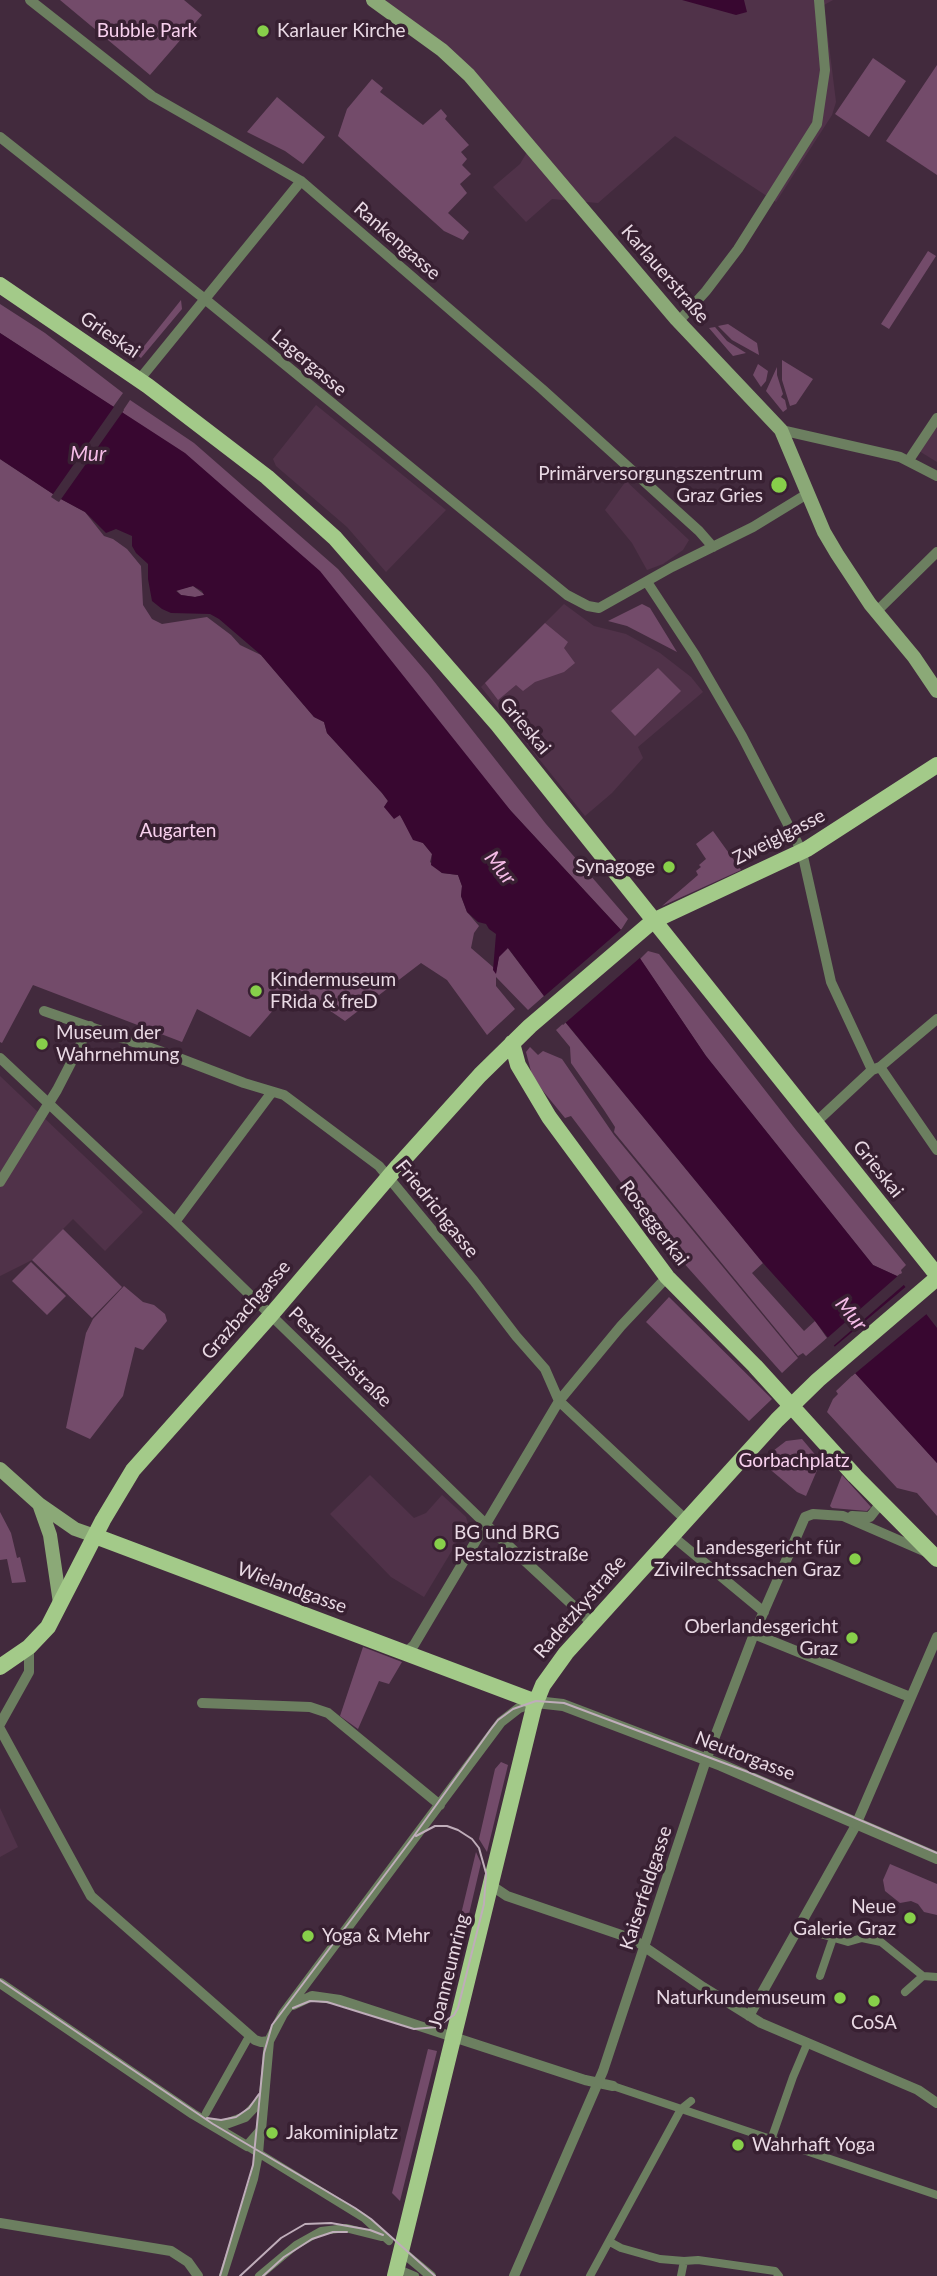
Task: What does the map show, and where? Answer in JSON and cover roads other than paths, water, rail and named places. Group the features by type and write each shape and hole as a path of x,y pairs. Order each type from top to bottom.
{"main road":[{"name":"Karlauerstraße","path":"373,0 442,50 474,80 678,321 781,430 830,543 876,612 914,657"},
{"name":"Grieskai","path":"0,285 139,380 267,477 335,538 498,725 937,1277"},
{"path":"914,657 937,676"},
{"path":"914,657 937,691"},
{"name":"Zweiglgasse","path":"530,1026 653,921 802,852 937,765"},
{"name":"Grazbachgasse","path":"0,1667 7,1657 29,1647 48,1627 95,1536 134,1470 388,1177 480,1075 530,1026"},
{"name":"Roseggerkai","path":"512,1043 518,1065 549,1116 667,1277 755,1366 934,1557"},
{"name":"Radetzkystraße","path":"536,1702 548,1676 671,1535 791,1405 937,1277"},
{"name":"Wielandgasse","path":"0,1469 39,1504 75,1529 536,1702"},
{"name":"Wielandgasse","path":"39,1504 50,1535 60,1603"},
{"name":"Joanneumring","path":"407,2274 401,2250 536,1702"}],"street":[{"name":"Rankengasse","path":"30,0 152,96 301,181 542,389 699,531 713,547"},
{"path":"678,321 706,291 738,249 817,124 825,70 819,0"},
{"name":"Lagergasse","path":"0,137 206,300 567,594 588,606 599,608 647,582"},
{"path":"139,380 301,181"},
{"path":"909,460 937,418"},
{"path":"781,430 909,460 937,476"},
{"path":"807,494 753,527 647,582 695,655 742,736 802,852 831,982 876,1069 937,1150"},
{"path":"876,612 937,552"},
{"name":"Friedrichgasse","path":"44,1011 284,1096 379,1166 545,1369 559,1401 685,1520"},
{"path":"814,1124 937,1019"},
{"path":"0,1182 90,1026"},
{"name":"Pestalozzistraße","path":"0,1058 175,1222 593,1624"},
{"path":"175,1222 272,1092"},
{"path":"405,1653 414,1645 559,1401 621,1326 667,1277"},
{"path":"843,1516 870,1517 881,1503"},
{"name":"Kaiserfeldgasse","path":"514,2276 599,2082 706,1760 754,1634 805,1517 813,1514 843,1516"},
{"path":"843,1516 934,1557"},
{"path":"671,1535 764,1612"},
{"path":"754,1634 910,1697"},
{"path":"750,2016 856,1823 937,1637"},
{"path":"29,1647 29,1672 0,1726 91,1896 255,2040 269,2041"},
{"path":"223,2276 254,2179 259,2154 269,2041 274,2029 501,1722 521,1706 536,1702"},
{"name":"Neutorgasse","path":"536,1702 563,1705 706,1760 937,1858"},
{"path":"202,1703 310,1707 328,1713 440,1805"},
{"path":"492,1886 507,1896 633,1939 750,2016 807,2044 918,2090 937,2103"},
{"path":"801,1924 817,1933 848,1942 862,1938 881,1942 923,1976 937,1977"},
{"path":"820,1976 833,1937"},
{"path":"905,1992 923,1976"},
{"path":"0,1983 193,2113 223,2125 245,2117 264,2097"},
{"path":"288,2008 312,1996 340,2000 613,2086 937,2195"},
{"path":"206,2118 247,2040"},
{"path":"771,2140 807,2044"},
{"path":"590,2276 681,2109 691,2101"},
{"path":"206,2118 351,2210 389,2241 356,2230 332,2228 296,2245 259,2276"},
{"path":"247,2146 261,2130"},
{"path":"0,2223 171,2251 188,2262 196,2275"},
{"path":"610,2242 621,2248 660,2259 698,2260 777,2273"},
{"path":"401,2250 431,2276"},
{"path":"681,2276 684,2261"}],"water":[{"path":"682,0 744,0 747,12 736,15"},
{"name":"Mur","path":"0,333 185,453 320,571 511,811 621,930 706,1056 873,1265 897,1276 937,1328 937,1463 855,1373 815,1321 763,1263 544,996 508,948 499,957 496,974 493,970 496,934 467,912 458,875 442,873 431,865 432,854 423,843 413,840 400,815 394,819 384,807 388,801 327,733 324,722 314,717 261,655 219,619 210,614 171,613 152,601 148,564 132,546 132,536 116,529 106,533 85,512 0,459","holes":["193,586 204,595 195,597 181,595 176,591"]}],"tram line":[{"path":"220,2276 253,2165 264,2053 272,2025 491,1729 513,1709 536,1701 564,1703 748,1772 937,1853"},
{"path":"293,2008 310,2001 327,2002 414,2029 437,2027 454,2015 484,1904 486,1873 479,1848 472,1839 458,1830 435,1826 416,1836"},
{"path":"0,1980 213,2124 355,2208 435,2276"},
{"path":"207,2118 221,2120 236,2117 249,2108 259,2094"},
{"path":"240,2276 281,2238 305,2224 331,2223 383,2235"},
{"path":"263,2276 284,2257 312,2239 333,2232 347,2232"}],"place":[{"name":"Karlauer Kirche","path":"263,31"},
{"name":"Primärversorgungszentrum Graz Gries","path":"779,485"},
{"name":"Synagoge","path":"669,867"},
{"name":"Kindermuseum FRida & freD","path":"256,991"},
{"name":"Museum der Wahrnehmung","path":"42,1044"},
{"name":"BG und BRG Pestalozzistraße","path":"440,1544"},
{"name":"Landesgericht für Zivilrechtssachen Graz","path":"855,1559"},
{"name":"Oberlandesgericht Graz","path":"852,1638"},
{"name":"Neue Galerie Graz","path":"910,1918"},
{"name":"Yoga & Mehr","path":"308,1936"},
{"name":"Naturkundemuseum","path":"840,1998"},
{"name":"CoSA","path":"874,2001"},
{"name":"Jakominiplatz","path":"272,2133"},
{"name":"Wahrhaft Yoga","path":"738,2145"}],"park label":[{"name":"Bubble Park","path":"147,31"},
{"name":"Augarten","path":"178,831"},
{"name":"Gorbachplatz","path":"794,1461"}]}
